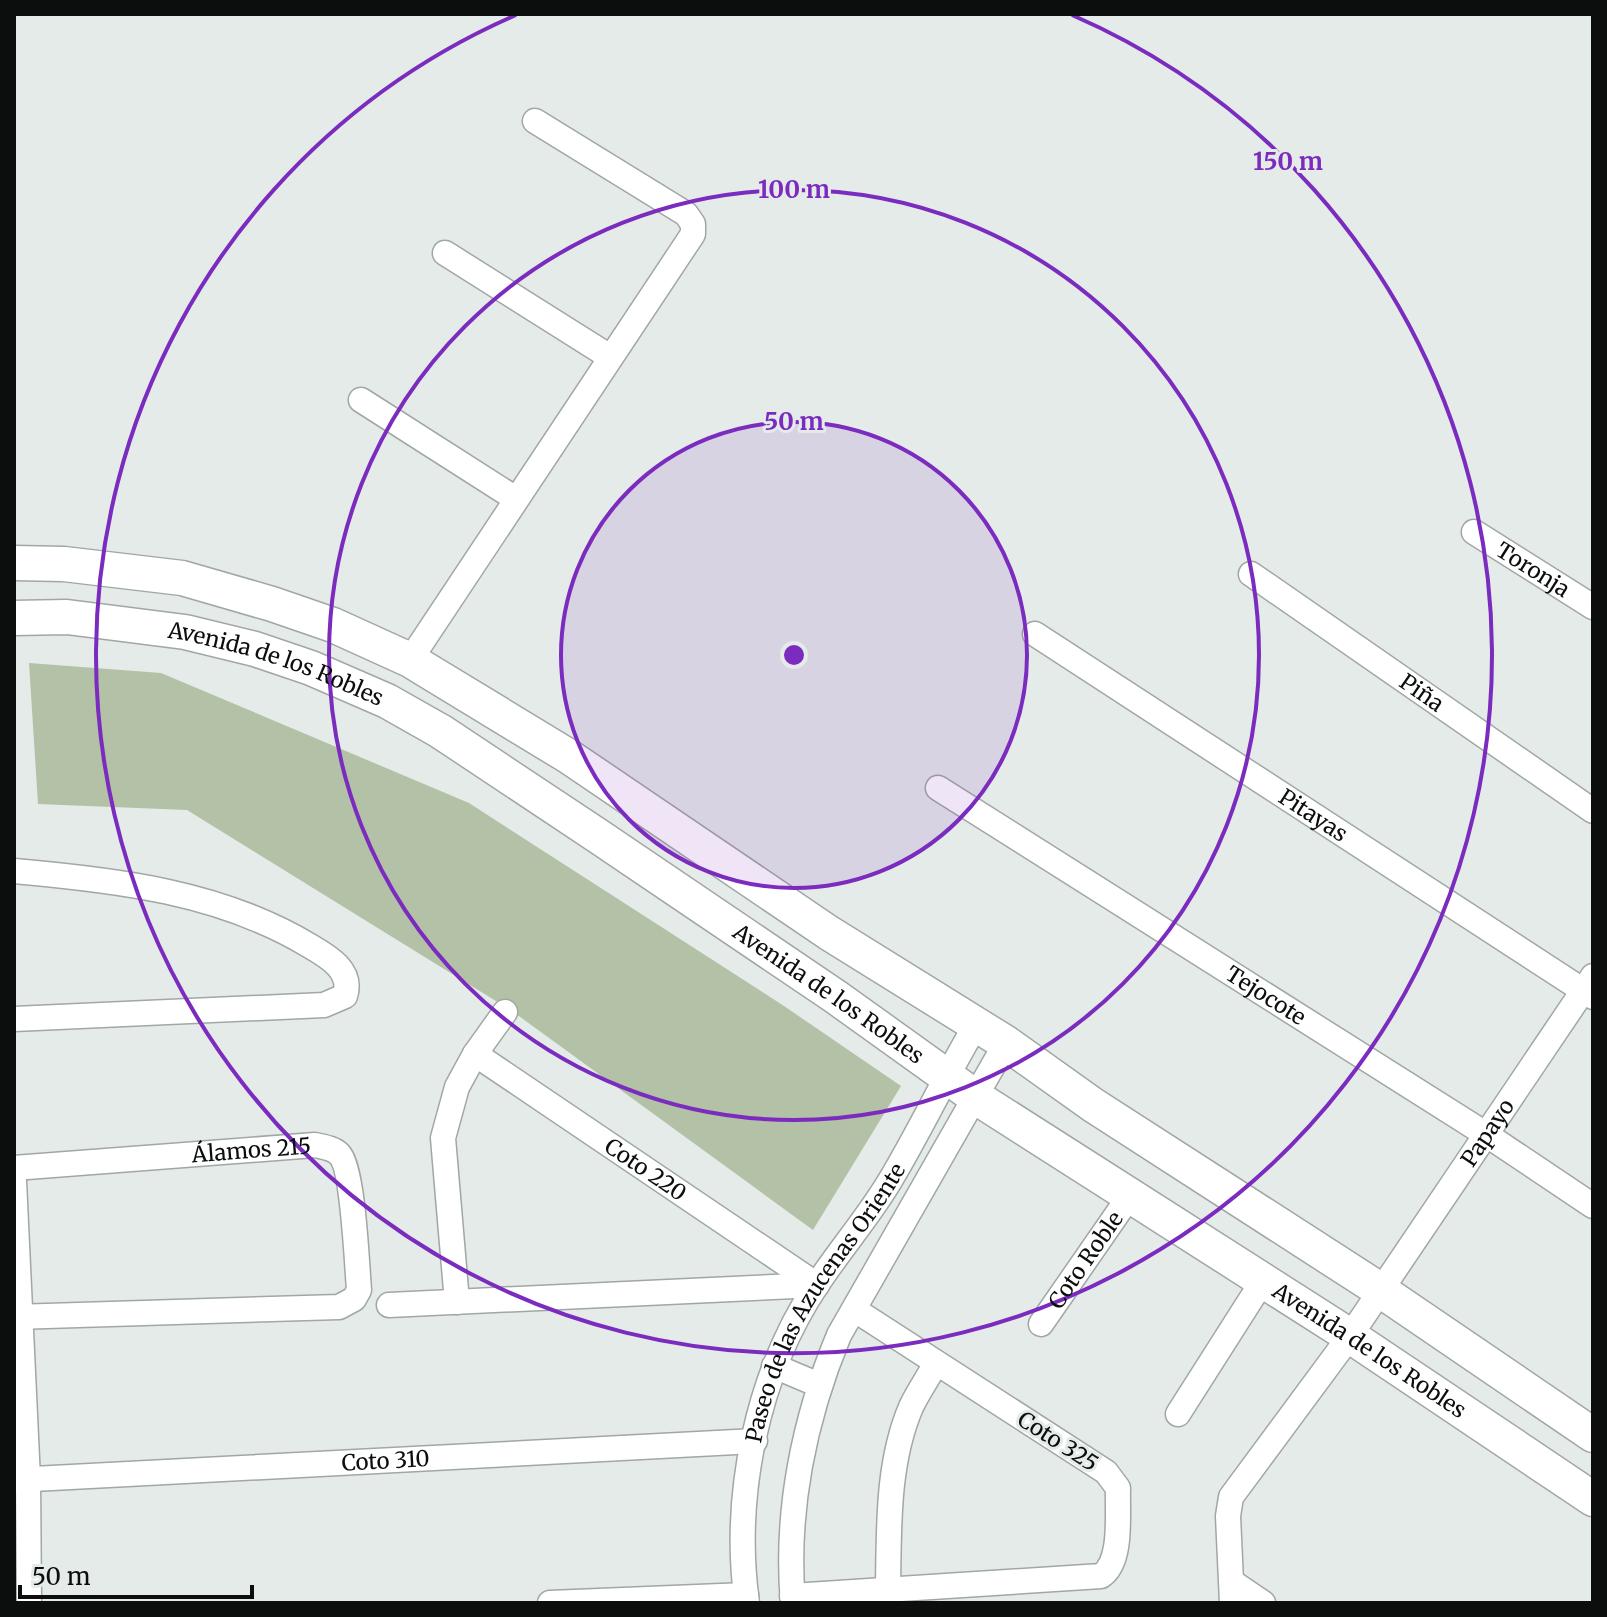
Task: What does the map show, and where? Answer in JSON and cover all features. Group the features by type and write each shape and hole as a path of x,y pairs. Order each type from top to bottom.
{"street":[{"path":"410,660 693,234 693,224 686,214 535,121"},
{"path":"445,253 610,357"},
{"path":"361,400 516,499"},
{"name":"Toronja","path":"1474,532 1593,607"},
{"path":"14,563 64,564 182,578 333,625 410,660 568,756 829,933 1006,1043 1093,1105 1380,1290 1593,1435"},
{"name":"Piña","path":"1251,574 1593,811"},
{"name":"Avenida de los Robles","path":"14,618 67,617 185,632 255,649 311,668 387,701 440,731 598,836 836,997 974,1096 1350,1336 1593,1499"},
{"name":"Pitayas","path":"1035,634 1590,988"},
{"name":"Tejocote","path":"938,788 1487,1135 1593,1206"},
{"path":"14,871 97,878 209,901 293,935 334,963 346,974 348,985 345,996 324,1005 14,1019"},
{"name":"Papayo","path":"1232,1593 1228,1516 1231,1497 1350,1336 1590,988"},
{"path":"457,1302 443,1138 448,1109 457,1087 475,1054 505,1012"},
{"name":"Paseo de las Azucenas Oriente","path":"746,1599 744,1528 747,1481 774,1366 792,1326 817,1285 891,1180 976,1025"},
{"name":"Paseo de las Azucenas Oriente","path":"792,1600 791,1540 796,1494 819,1385 839,1335 1006,1043"},
{"name":"Coto 220","path":"475,1054 817,1285"},
{"name":"Álamos 215","path":"14,1168 315,1145 328,1148 339,1154 348,1174 359,1290 354,1299 339,1307 18,1317"},
{"path":"14,1181 21,1480 29,1603"},
{"name":"Coto Roble","path":"1041,1324 1129,1197"},
{"path":"1178,1414 1262,1282"},
{"path":"389,1305 817,1285"},
{"name":"Coto 325","path":"792,1600 888,1588 1101,1576 1111,1567 1116,1556 1118,1488 1106,1472 855,1310"},
{"path":"888,1588 890,1509 897,1455 911,1408 936,1363"},
{"path":"774,1366 819,1385"},
{"name":"Coto 310","path":"21,1480 755,1441"},
{"path":"1232,1593 1263,1603"},
{"path":"550,1603 746,1599"}],"green space":[{"path":"29,663 161,673 469,803 784,1006 901,1086 813,1230 512,1011 187,810 38,804"}]}
